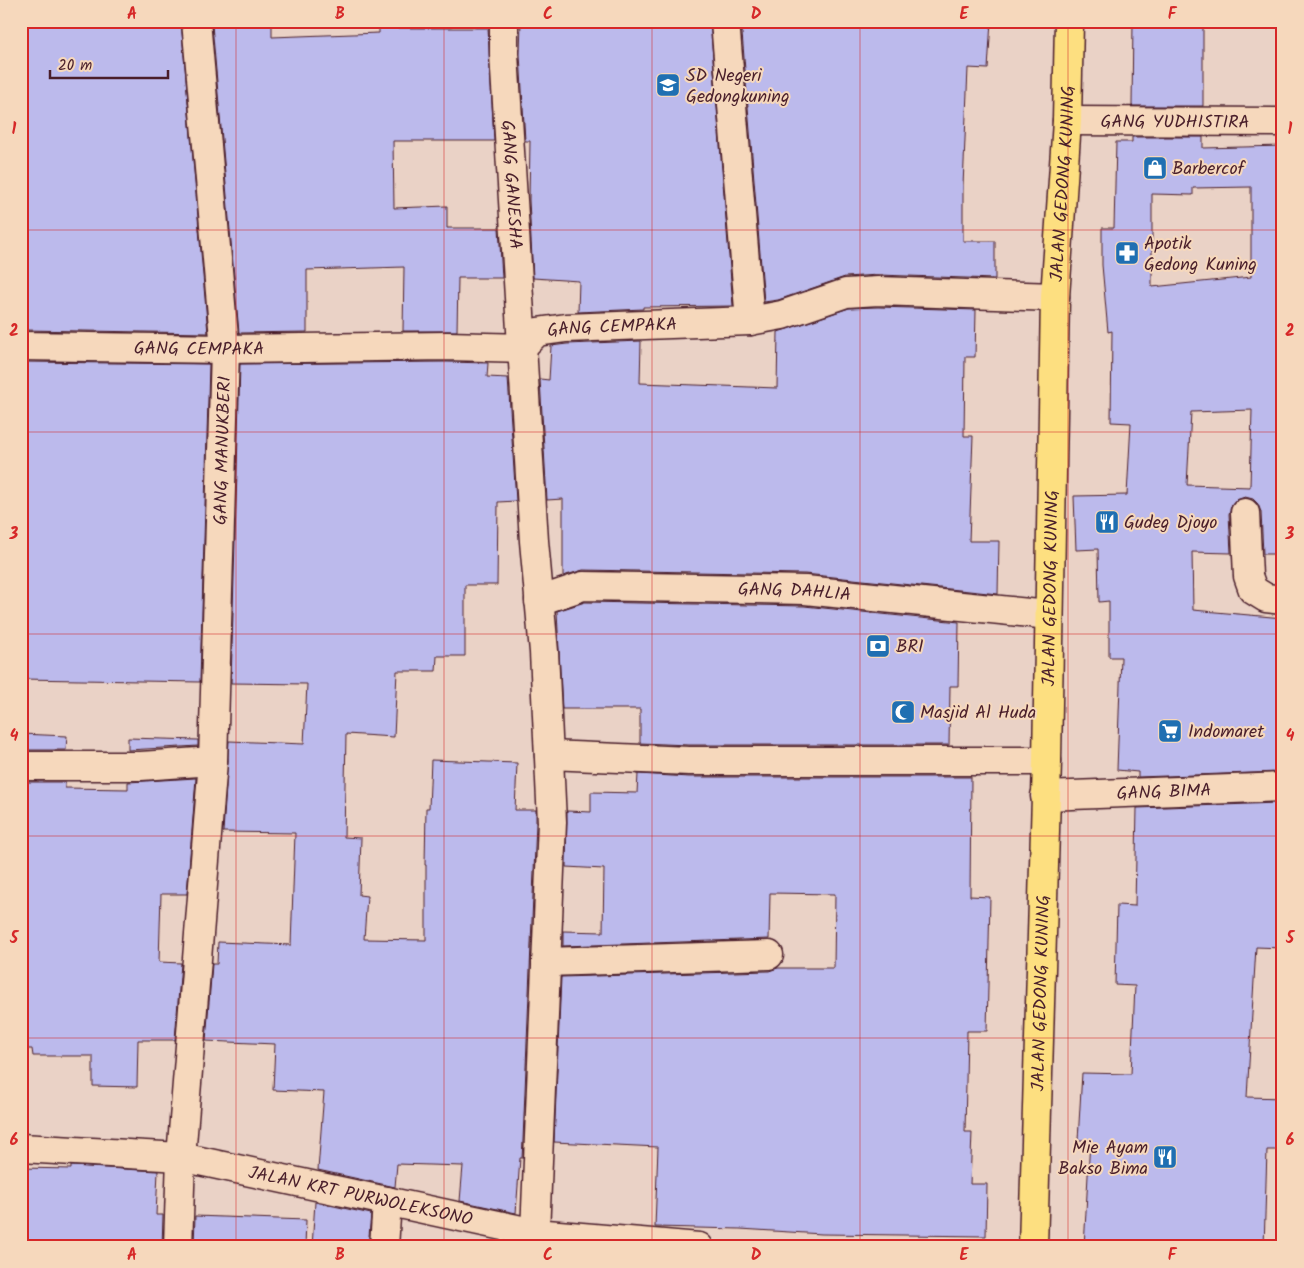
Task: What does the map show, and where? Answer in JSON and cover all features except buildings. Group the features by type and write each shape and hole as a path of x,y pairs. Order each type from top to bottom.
{"main road":[{"name":"JALAN GEDONG KUNING","path":"1033,1247 1047,760 1055,297 1068,121 1069,21"}],"street":[{"name":"GANG MANUKBERI","path":"178,1247 181,1157 213,761 225,349 196,21"},
{"name":"GANG GANESHA","path":"504,21 504,64 521,348 534,541 544,652 552,822 536,1233"},
{"path":"725,21 750,321"},
{"name":"GANG YUDHISTIRA","path":"1068,121 1283,122"},
{"name":"GANG CEMPAKA","path":"21,346 225,349 447,346 521,348 537,332 566,328 750,321 782,315 846,293 878,291 1055,297"},
{"path":"1246,513 1248,576 1253,590 1266,598 1283,600"},
{"name":"GANG DAHLIA","path":"539,601 583,586 805,590 1049,615"},
{"path":"549,755 699,761 1047,760"},
{"path":"21,766 141,766 213,761"},
{"name":"GANG BIMA","path":"1046,796 1283,787"},
{"path":"546,962 769,955"},
{"name":"JALAN KRT PURWOLEKSONO","path":"21,1148 181,1157 536,1233 699,1247"},
{"path":"384,1247 387,1201"}],"place":[{"name":"SD Negeri Gedongkuning","path":"668,85"},
{"name":"Barbercof","path":"1155,168"},
{"name":"Apotik Gedong Kuning","path":"1127,253"},
{"name":"Gudeg Djoyo","path":"1107,522"},
{"name":"BRI","path":"878,646"},
{"name":"Masjid Al Huda","path":"903,712"},
{"name":"Indomaret","path":"1170,731"},
{"name":"Mie Ayam Bakso Bima","path":"1165,1157"}]}
